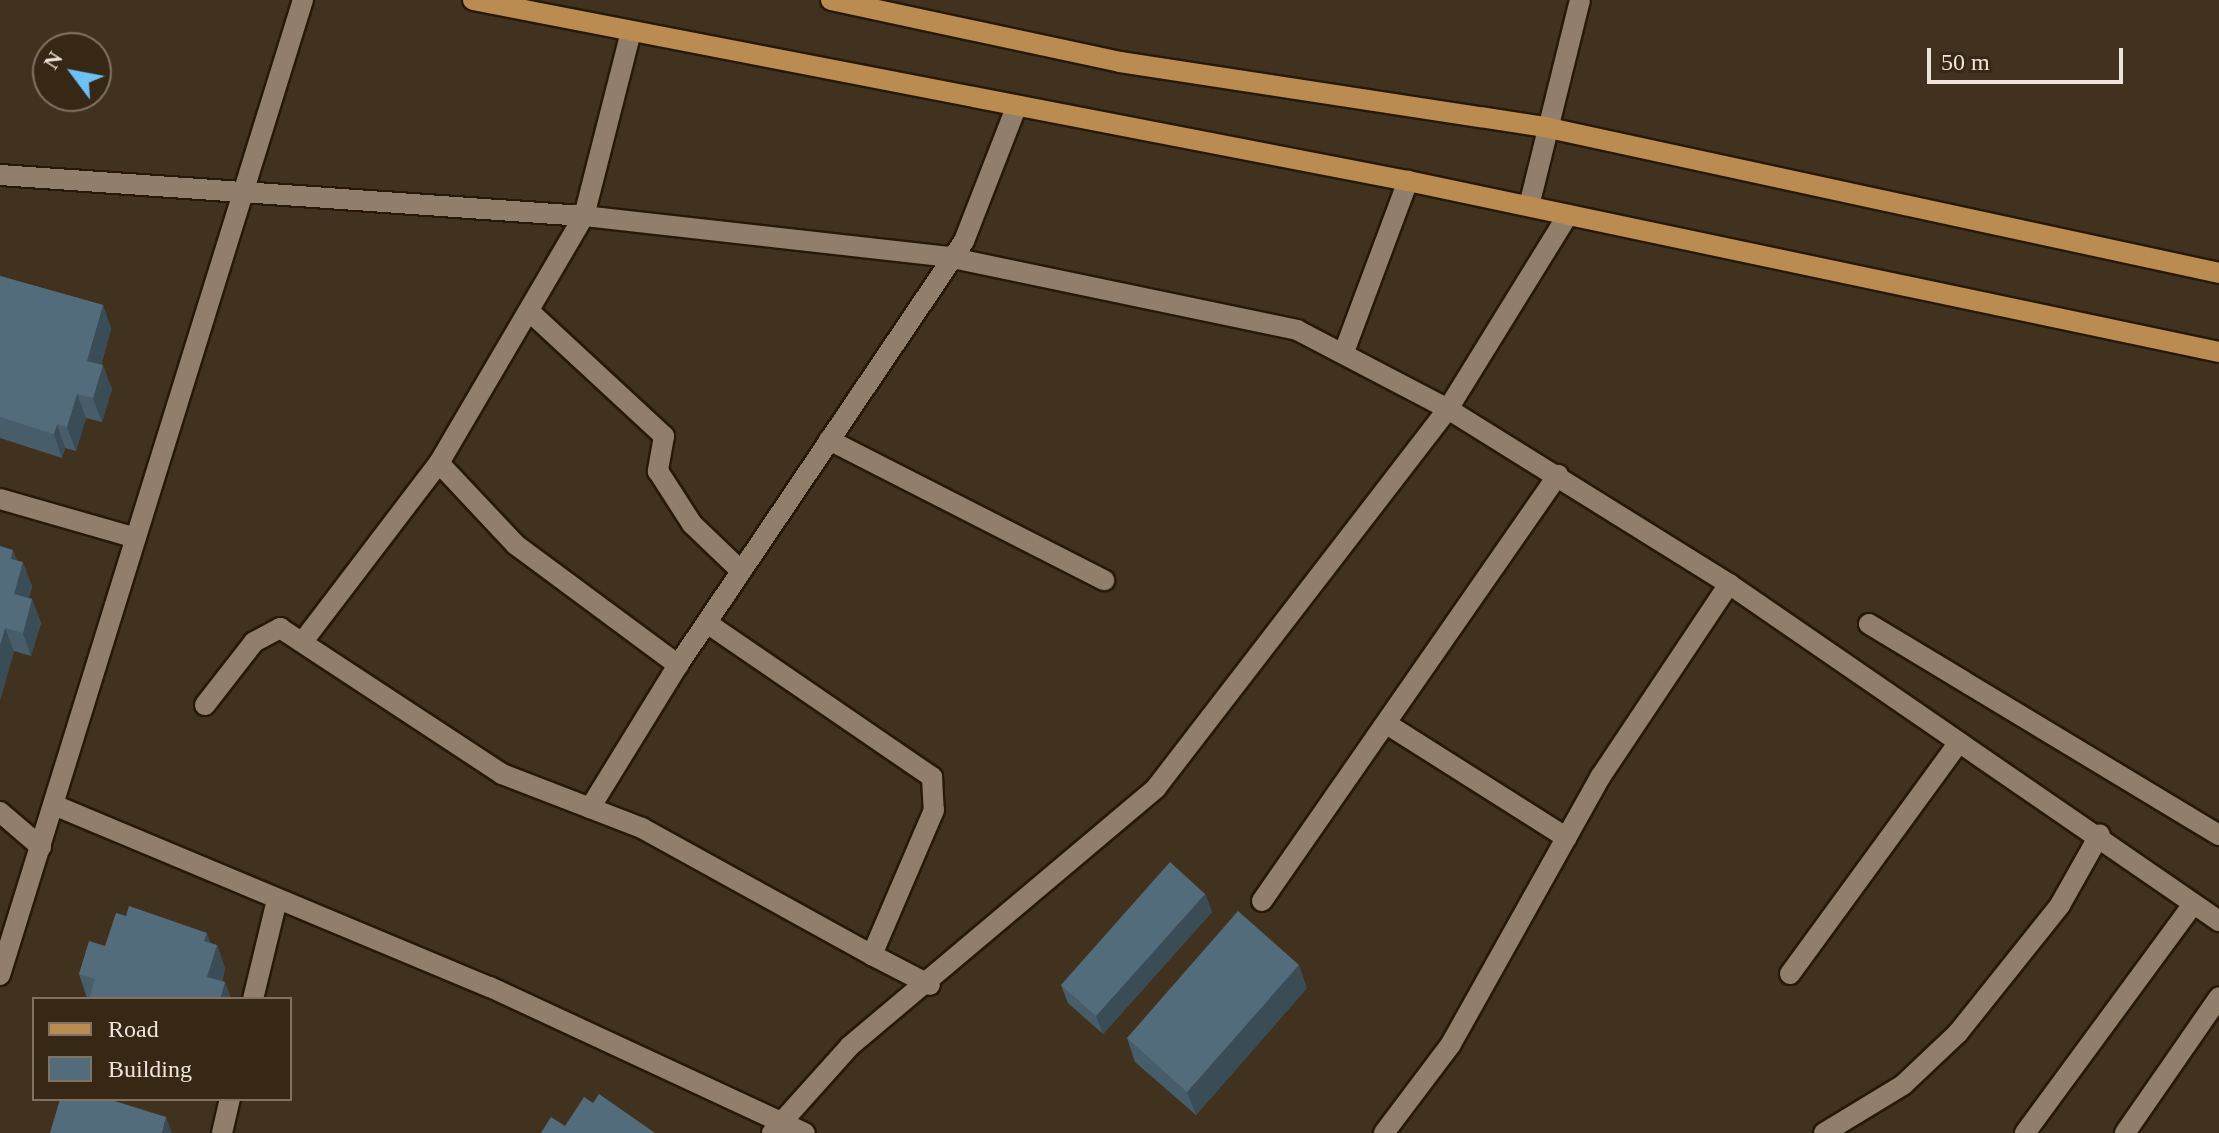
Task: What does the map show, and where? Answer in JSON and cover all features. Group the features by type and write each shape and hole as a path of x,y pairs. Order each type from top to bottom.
{"main road":[{"path":"473,0 630,35 1015,110 1408,181 2219,352"},
{"path":"831,0 1120,62 1549,128 2219,273"}],"street":[{"path":"0,975 303,0"},
{"path":"1529,206 1580,0"},
{"path":"304,640 439,463 584,216 630,35"},
{"path":"590,808 678,665 948,257 964,241 1015,110"},
{"path":"0,175 242,189 584,216 948,257 1269,321 1344,352 1448,409 1558,475 1729,584 1956,746 2100,834 2219,921"},
{"path":"1344,352 1408,181"},
{"path":"776,1127 850,1046 930,985 1149,797 1448,409 1568,215"},
{"path":"529,311 664,436 658,471 692,524 741,571"},
{"path":"829,440 1104,580"},
{"path":"439,463 516,545 678,665"},
{"path":"1262,901 1390,726 1558,475"},
{"path":"0,499 136,538"},
{"path":"1384,1133 1451,1044 1621,742 1729,584"},
{"path":"707,623 932,777 934,810 872,955"},
{"path":"1869,624 2219,835"},
{"path":"205,705 267,630 280,628 304,640 502,774 642,828 930,985"},
{"path":"1390,726 1567,838"},
{"path":"1790,974 1956,746"},
{"path":"54,805 490,987 776,1127 805,1133"},
{"path":"0,812 41,847"},
{"path":"1824,1133 1903,1085 1958,1033 2060,905 2100,834"},
{"path":"253,997 277,900"},
{"path":"2025,1133 2193,904"},
{"path":"2125,1133 2219,997"},
{"path":"222,1133 230,1101"}],"building":[{"path":"0,276 103,305 87,361 103,365 93,398 77,394 67,427 57,424 54,434 0,417"},
{"path":"0,546 13,550 11,559 23,562 14,594 32,599 23,633 5,628 0,645"},
{"path":"1170,862 1205,894 1096,1016 1061,985"},
{"path":"129,906 207,933 204,941 217,945 207,977 225,982 221,997 90,997 95,979 79,974 89,941 105,946 116,913 126,916"},
{"path":"1238,911 1299,965 1187,1092 1127,1038"},
{"path":"599,1094 655,1133 541,1133 551,1117 565,1126 584,1097 593,1103"},
{"path":"59,1101 114,1101 166,1117 162,1133 50,1133"}]}
